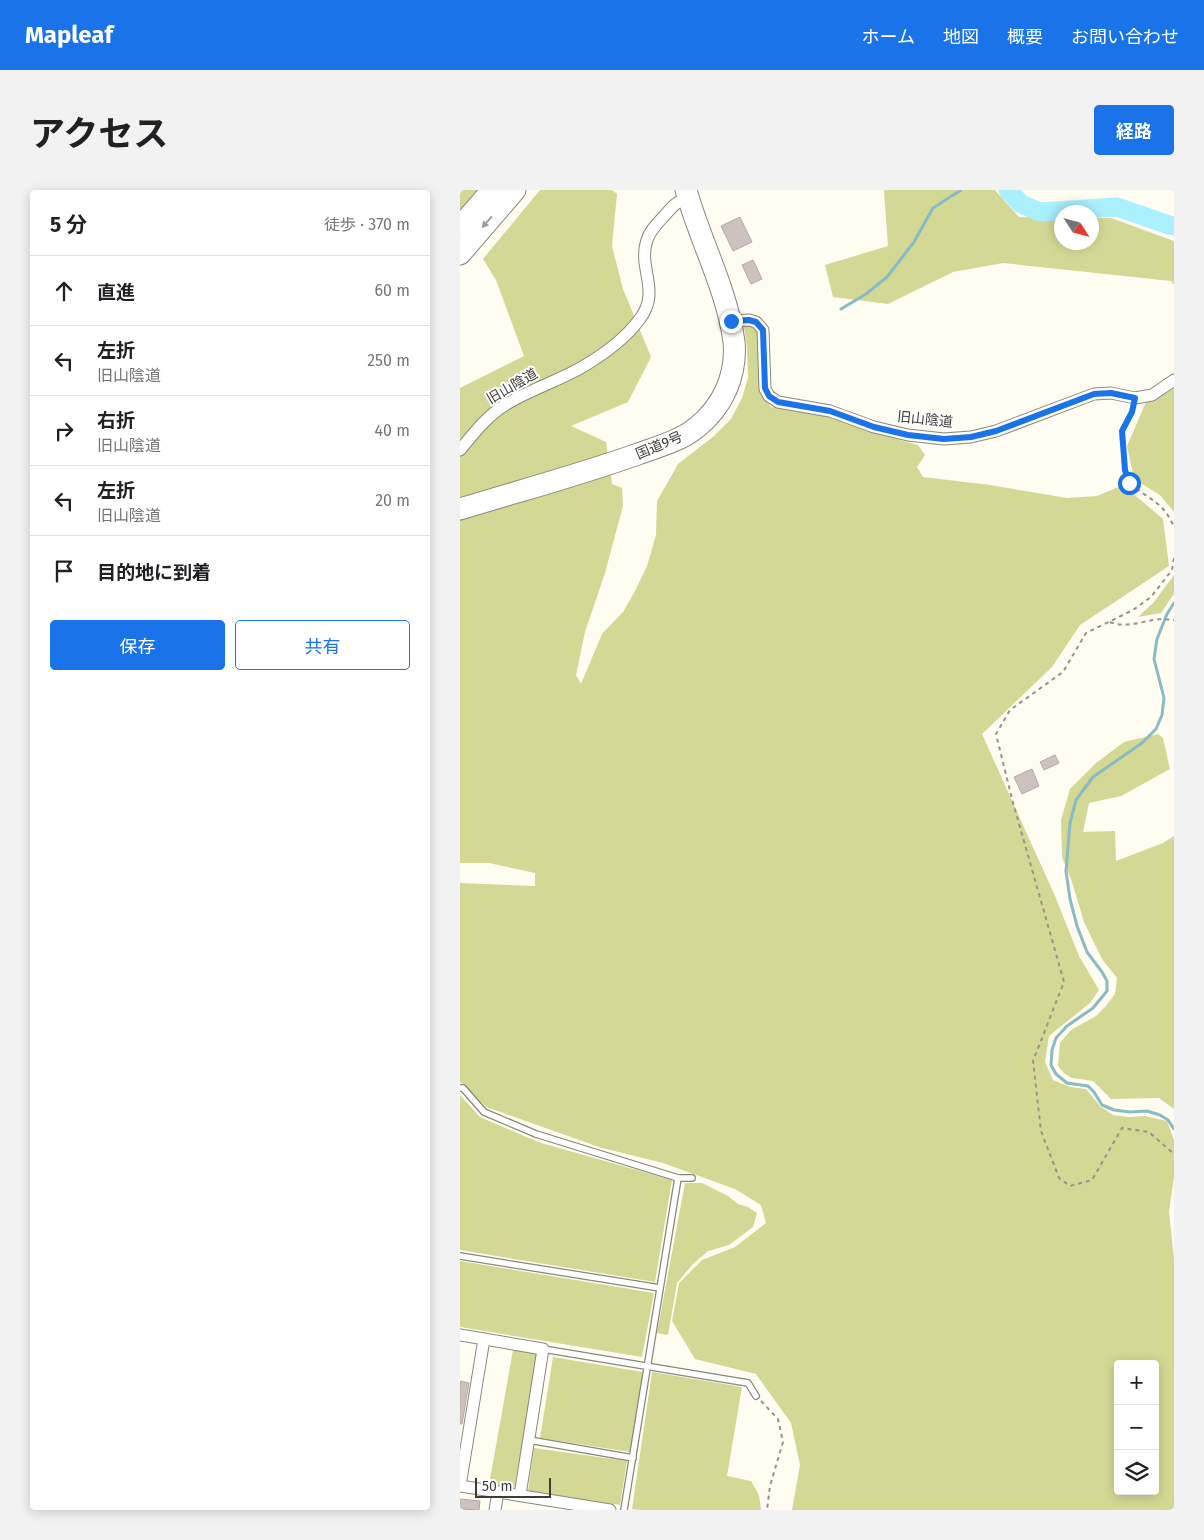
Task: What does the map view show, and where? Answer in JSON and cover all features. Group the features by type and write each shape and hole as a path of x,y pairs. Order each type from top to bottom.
{"highway":[{"path":"460,227 492,190"},
{"path":"460,254 515,190"},
{"name":"国道9号","path":"460,509 605,466 672,442 695,429 722,400 730,384 734,364 731,321 687,194"}],"street":[{"name":"旧山陰道","path":"460,450 482,422 504,406 529,391 584,366 624,338 646,310 649,300 650,290 645,259 646,241 652,230 675,204 687,194"},
{"name":"旧山陰道","path":"731,321 749,320 756,322 763,330 765,388 769,396 778,402 830,411 874,427 908,435 944,439 971,437 996,431 1094,394 1111,393 1135,398 1152,395 1174,380"},
{"path":"460,1335 543,1349 520,1495"},
{"path":"484,1339 460,1486 520,1495 555,1506 610,1510"},
{"path":"495,1510 498,1492"}],"lane":[{"path":"460,1088 463,1088 484,1112 536,1134 678,1178 692,1178"},
{"path":"624,1510 678,1178"},
{"path":"460,1256 660,1288"},
{"path":"543,1349 748,1383 756,1396"},
{"path":"529,1440 633,1458"}],"path":[{"path":"1135,398 1132,412 1122,431 1125,470 1129,483 1155,501 1169,514 1174,527"},
{"path":"1174,558 1172,570 1151,597 1133,610 1086,633 1063,672 1010,710 996,734 1064,982 1033,1061 1041,1131 1059,1178 1070,1186 1092,1180 1122,1128 1149,1132 1174,1154"},
{"path":"1110,622 1116,625 1161,619 1174,620"},
{"path":"756,1396 778,1419 782,1442 770,1486 767,1510"}],"green space":[{"path":"460,190 490,190 460,217"},
{"path":"540,190 612,190 617,194 612,246 623,289 651,357 628,402 571,426 606,442 612,484 622,488 623,506 605,573 585,632 576,675 581,684 602,634 623,612 647,566 656,535 657,501 678,464 714,436 731,419 742,398 748,378 744,326 750,323 756,327 760,344 762,392 765,400 771,407 800,410 839,420 871,432 918,445 925,455 917,467 923,477 990,485 1067,498 1097,496 1123,485 1163,519 1169,566 1080,625 1052,667 982,734 1055,896 1079,956 1099,990 1090,1003 1049,1036 1045,1062 1053,1080 1070,1087 1086,1089 1101,1107 1113,1115 1145,1116 1167,1121 1174,1140 1174,1177 1169,1212 1174,1259 1174,1510 792,1510 800,1465 791,1423 756,1374 695,1359 672,1321 679,1283 702,1260 735,1247 766,1223 761,1205 735,1189 663,1163 602,1148 486,1107 460,1082 460,883 535,886 535,873 489,863 460,863 460,388 524,356 496,280 483,259"},
{"path":"884,190 995,190 1019,217 1054,218 1054,250 1099,250 1099,218 1111,218 1174,241 1174,285 1171,281 1003,263 953,272 888,304 833,297 825,265 888,246"},
{"path":"1174,382 1174,512 1160,495 1134,479 1127,446 1146,402 1171,386"},
{"path":"1174,575 1174,594 1161,613 1138,617 1154,602"},
{"path":"1158,734 1163,738 1170,769 1121,796 1089,803 1083,832 1115,831 1116,861 1163,843 1174,836 1174,1109 1159,1098 1111,1099 1093,1081 1072,1078 1058,1066 1060,1043 1071,1030 1096,1016 1105,1007 1115,994 1117,978 1102,959 1084,922 1062,857 1061,820 1070,789 1096,763 1124,742"},
{"path":"460,1095 480,1117 538,1142 672,1180 655,1282 460,1250"},
{"path":"685,1183 702,1183 757,1213 753,1227 729,1245 708,1251 693,1264 677,1283 668,1335 657,1333"},
{"path":"460,1261 654,1293 642,1357 460,1327"},
{"path":"513,1350 538,1354 514,1489 489,1485"},
{"path":"553,1357 643,1372 630,1452 540,1438"},
{"path":"652,1372 742,1387 727,1476 751,1481 759,1495 761,1510 632,1509"},
{"path":"534,1448 627,1461 620,1505 528,1491"}],"building":[{"path":"740,217 752,242 733,251 721,226"},
{"path":"753,260 762,279 751,284 742,265"},
{"path":"1055,755 1059,763 1044,770 1040,762"},
{"path":"1032,769 1039,786 1022,794 1014,777"},
{"path":"460,1381 469,1383 462,1424 460,1424"},
{"path":"460,1499 480,1501 479,1510 460,1509"}],"waterway":[{"path":"841,309 866,294 887,277 914,242 933,208 961,190"},
{"path":"1008,190 1021,204 1040,212 1117,207 1174,226"},
{"path":"1174,603 1167,614 1157,639 1154,659 1164,698 1162,715 1156,729 1142,743 1093,777 1076,800 1070,823 1066,871 1070,899 1077,926 1087,952 1107,981 1107,991 1093,1008 1067,1026 1056,1038 1052,1050 1051,1065 1056,1074 1067,1083 1088,1086 1102,1105 1114,1110 1130,1112 1147,1111 1160,1115 1168,1120 1174,1129"}],"route":[{"path":"731,321 749,320 756,322 763,330 765,388 769,396 778,402 830,411 874,427 908,435 944,439 971,437 996,431 1094,394 1111,393 1135,398 1132,412 1122,431 1125,470 1129,483"}]}
